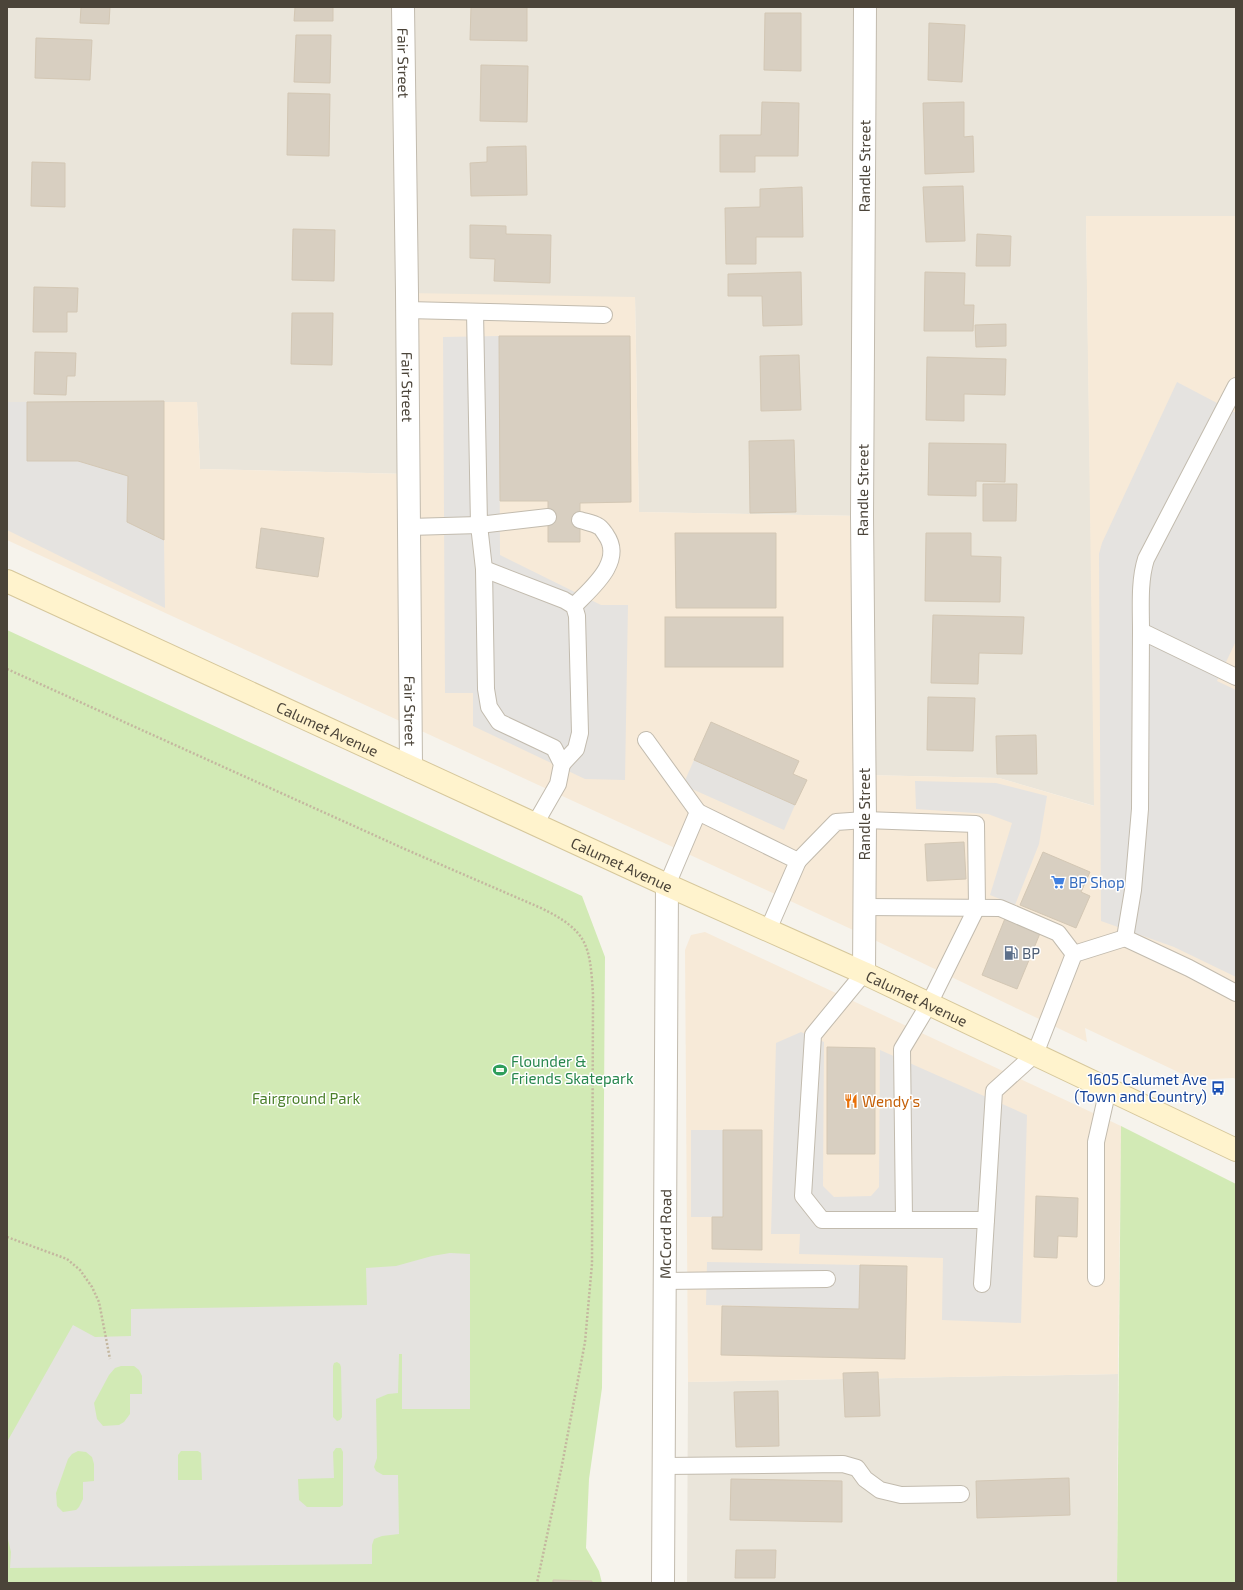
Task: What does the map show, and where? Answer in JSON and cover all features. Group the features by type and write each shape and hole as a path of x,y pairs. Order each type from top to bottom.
{"main road":[{"name":"Calumet Avenue","path":"7,581 667,885 864,973 1236,1150"}],"street":[{"name":"Fair Street","path":"403,7 411,767"},
{"name":"Randle Street","path":"864,973 865,820 862,508 865,7"},
{"name":"McCord Road","path":"663,1583 667,885"}],"lane":[{"path":"407,310 604,314"},
{"path":"475,312 479,525 484,569 486,689 488,707 499,722 554,748 562,764"},
{"path":"1125,938 1133,890 1140,809 1140,603 1143,568 1146,559 1236,386"},
{"path":"409,527 479,525 548,517"},
{"path":"574,606 600,579 609,566 611,554 609,540 599,526 580,520"},
{"path":"484,569 564,600 574,606 577,616 580,733 576,749 562,764 558,784 535,824"},
{"path":"1141,631 1236,677"},
{"path":"646,740 698,812 798,861"},
{"path":"667,885 698,812"},
{"path":"768,930 798,861 836,822 865,820 976,824 977,907 928,1004 902,1050 904,1220"},
{"path":"865,907 1000,908 1058,933 1074,954"},
{"path":"1074,954 1125,938 1236,993"},
{"path":"982,1284 994,1091 1034,1054 1074,954"},
{"path":"864,973 813,1035 803,1196 822,1220 986,1220"},
{"path":"1096,1278 1096,1142 1108,1089"},
{"path":"664,1281 827,1279"},
{"path":"664,1466 843,1464 857,1468 865,1479 880,1490 901,1495 961,1494"}],"path":[{"path":"7,668 386,840 560,917 576,930 586,945 591,964 593,995 592,1264 585,1342 562,1465 537,1583"},
{"path":"7,1237 67,1259 80,1270 92,1287 99,1302 110,1359"}],"shaded area":[{"path":"7,7 1236,7 1236,216 1086,216 1095,806 999,778 864,775 862,516 639,512 635,297 409,474 200,469 197,402 7,402"},
{"path":"1086,216 1236,216 1236,1079 1195,1080 1085,1028 1087,1042 864,935 7,540 7,402 197,402 200,469 408,474 407,293 635,297 639,512 862,516 864,775 999,778 1094,806"},
{"path":"499,336 500,555 601,605 628,605 625,780 585,779 473,726 473,693 445,693 443,337"},
{"path":"1177,382 1236,413 1236,641 1217,681 1236,690 1236,977 1174,947 1101,921 1099,554 1102,543"},
{"path":"7,402 27,402 27,461 78,461 128,476 127,522 164,540 165,608 7,530"},
{"path":"694,760 795,805 784,830 683,785"},
{"path":"915,781 996,783 1047,796 1039,844 1015,905 990,895 1012,823 988,814 916,809"},
{"path":"705,932 1121,1126 1118,1374 688,1382 685,950 691,935"},
{"path":"801,1032 824,1042 823,1186 834,1197 871,1196 879,1187 880,1050 1027,1115 1021,1323 942,1320 943,1258 799,1254 800,1234 771,1234 776,1043"},
{"path":"691,1130 723,1130 723,1217 691,1217"},
{"path":"450,1253 470,1254 470,1409 402,1409 402,1354 399,1354 398,1393 388,1394 376,1399 377,1458 374,1467 376,1471 383,1475 398,1475 399,1534 382,1536 374,1539 372,1545 372,1564 10,1568 11,1552 7,1535 7,1442 73,1325 95,1337 131,1336 131,1309 367,1305 366,1268 396,1266 432,1256","holes":["337,1362 341,1367 342,1417 337,1421 333,1417 334,1363","121,1366 134,1366 139,1370 142,1376 142,1394 130,1394 130,1414 124,1422 119,1425 103,1426 97,1419 94,1403 109,1375 115,1368","336,1448 341,1448 343,1452 343,1505 340,1507 307,1507 299,1500 298,1479 334,1478 333,1452","78,1451 86,1452 92,1457 94,1464 94,1481 83,1482 83,1499 79,1507 76,1510 63,1512 57,1506 56,1493 68,1459 72,1454","181,1451 198,1451 201,1453 202,1480 178,1480 178,1455"]},
{"path":"707,1262 860,1265 859,1309 706,1305"},
{"path":"1118,1374 1117,1583 687,1583 688,1382"}],"green space":[{"name":"Fairground Park","path":"7,630 582,896 605,957 602,1388 589,1479 586,1548 599,1571 602,1583 7,1583"},
{"path":"1121,1126 1236,1184 1236,1583 1117,1583"}],"building":[{"path":"81,7 110,7 109,24 80,23"},
{"path":"295,7 333,7 333,21 294,21"},
{"path":"471,7 527,7 527,41 470,40"},
{"path":"765,13 801,13 801,71 764,70"},
{"path":"929,23 965,25 962,82 928,80"},
{"path":"296,35 331,35 330,83 294,82"},
{"path":"36,38 92,40 90,80 35,78"},
{"path":"481,65 528,66 527,122 480,121"},
{"path":"288,93 330,94 329,156 287,155"},
{"path":"762,102 799,103 798,156 755,156 755,172 720,172 720,135 761,135"},
{"path":"964,102 964,137 973,136 974,172 925,174 923,103"},
{"path":"526,146 527,195 471,196 470,163 487,162 487,147"},
{"path":"32,162 65,163 65,207 31,206"},
{"path":"963,186 965,241 926,242 923,187"},
{"path":"802,187 803,237 756,237 756,264 726,264 725,208 760,207 760,189"},
{"path":"470,225 506,226 506,234 551,235 550,283 494,281 495,259 470,258"},
{"path":"293,229 335,230 334,281 292,280"},
{"path":"977,234 1011,236 1010,266 976,266"},
{"path":"801,272 802,325 763,326 762,296 728,296 728,274"},
{"path":"925,272 965,273 964,305 974,305 973,331 924,331"},
{"path":"34,287 78,288 77,312 67,312 67,332 33,332"},
{"path":"292,313 333,313 332,365 291,364"},
{"path":"1006,324 1006,346 976,347 975,325"},
{"path":"499,336 630,336 631,502 580,503 580,542 548,542 548,501 500,501"},
{"path":"35,352 76,353 75,376 67,376 66,395 34,394"},
{"path":"799,355 801,410 761,411 760,356"},
{"path":"927,357 1006,359 1005,395 964,394 964,421 926,420"},
{"path":"164,401 164,540 127,522 128,476 78,461 27,461 27,402"},
{"path":"794,440 796,512 750,513 749,441"},
{"path":"929,443 1006,444 1005,482 976,481 976,496 928,495"},
{"path":"983,484 1017,484 1016,521 983,521"},
{"path":"261,528 324,538 318,577 256,568"},
{"path":"675,533 776,533 776,608 676,608"},
{"path":"926,533 971,533 971,556 1001,557 1000,602 925,601"},
{"path":"933,615 1024,617 1022,654 979,653 978,684 931,683"},
{"path":"665,617 783,617 783,667 665,667"},
{"path":"928,697 975,698 973,751 927,750"},
{"path":"711,722 799,761 793,774 807,780 795,805 694,760"},
{"path":"1036,735 1037,774 997,774 996,736"},
{"path":"964,842 966,879 927,881 925,844"},
{"name":"BP Shop","path":"1043,852 1090,872 1081,892 1090,896 1076,928 1020,905"},
{"name":"BP","path":"1006,916 1041,931 1017,989 982,975"},
{"name":"Wendy's","path":"827,1047 875,1048 875,1154 827,1154"},
{"path":"723,1130 762,1130 762,1250 712,1249 712,1217 723,1217"},
{"path":"1036,1196 1078,1198 1077,1237 1058,1236 1057,1258 1034,1257"},
{"path":"860,1265 907,1266 905,1359 721,1355 722,1306 859,1309"},
{"path":"878,1372 880,1416 845,1417 843,1373"},
{"path":"778,1391 779,1446 736,1447 734,1392"},
{"path":"1069,1478 1070,1515 977,1518 976,1481"},
{"path":"731,1479 842,1481 842,1522 730,1520"},
{"path":"736,1550 776,1550 775,1578 735,1578"},
{"path":"553,1580 592,1581 592,1583 553,1583"}],"place":[{"name":"BP Shop","path":"1058,882"},
{"name":"BP","path":"1011,953"},
{"name":"Flounder & Friends Skatepark","path":"500,1070"},
{"name":"1605 Calumet Ave (Town and Country)","path":"1218,1088"},
{"name":"Wendy's","path":"851,1101"}]}
